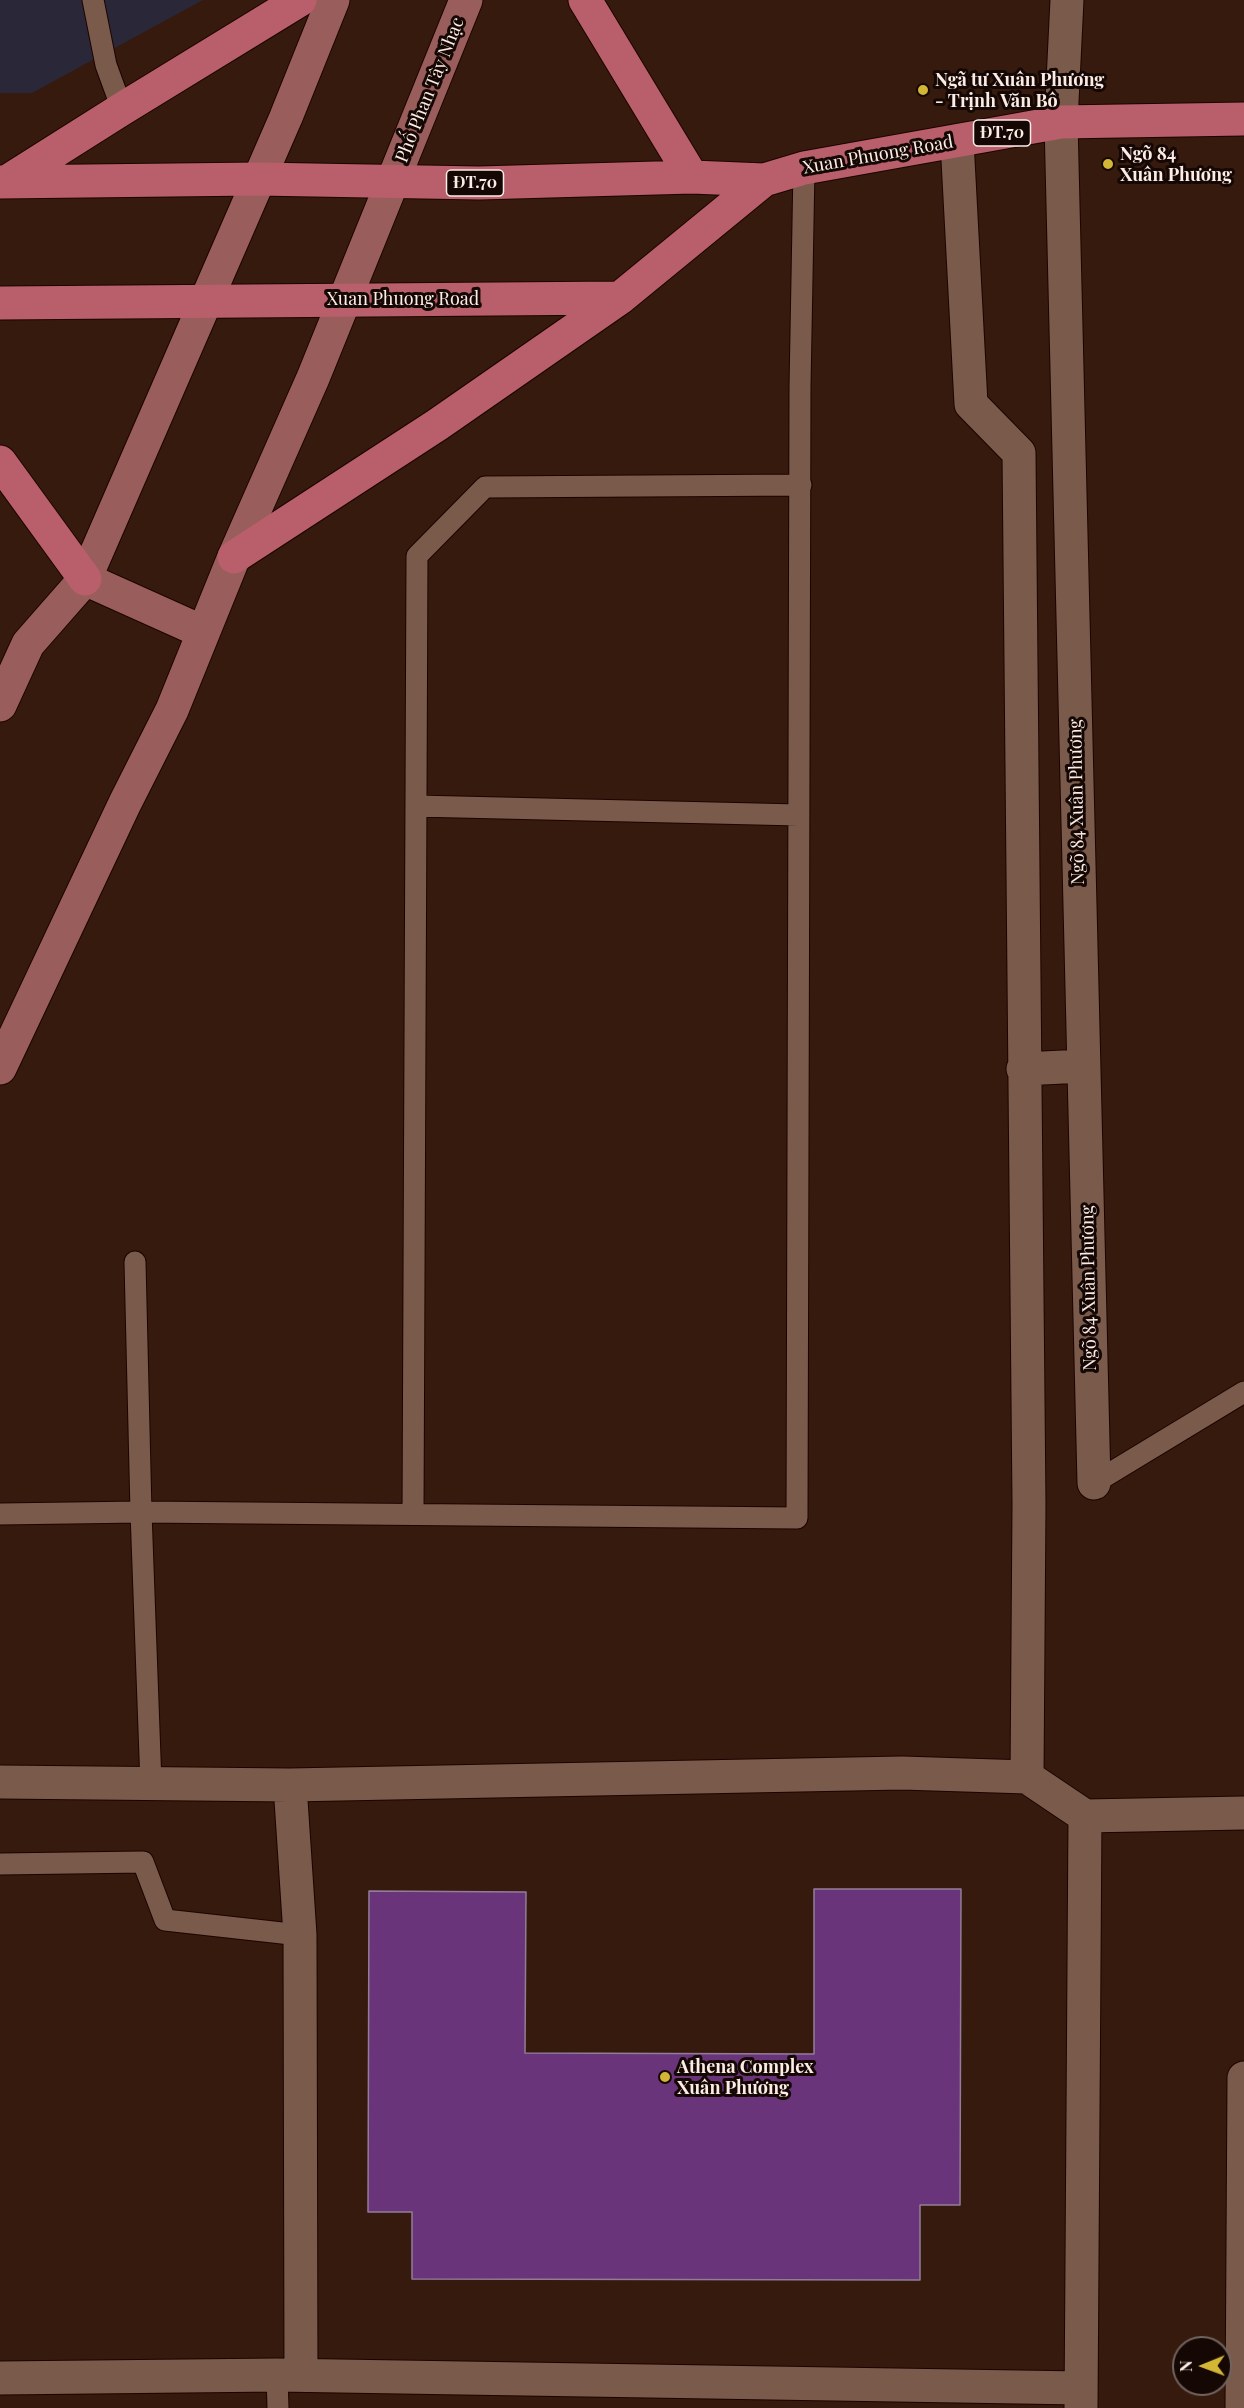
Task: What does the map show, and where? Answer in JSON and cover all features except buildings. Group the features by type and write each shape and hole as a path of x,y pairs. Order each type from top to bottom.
{"main road":[{"path":"4,182 300,0"},
{"path":"0,705 28,644 85,579 207,300 333,0"},
{"name":"Phố Phan Tây Nhạc","path":"0,1068 125,803 172,710 234,557 314,378 466,0"},
{"path":"585,0 692,177"},
{"name":"Xuan Phuong Road","path":"4,182 258,179 478,183 692,177 764,180 804,168 1062,122 1244,119"},
{"name":"Xuan Phuong Road","path":"0,303 620,298 764,180"},
{"path":"234,557 437,425 620,298"},
{"path":"0,462 85,579 203,632"}],"street":[{"name":"Ngõ 84 Xuân Phương","path":"1067,0 1062,122 1094,1483"},
{"path":"957,141 971,404 1019,453 1023,1069 1029,1504 1027,1777"},
{"path":"1023,1069 1083,1066"},
{"path":"0,1782 290,1785 902,1773 1027,1777 1084,1816 1244,1814"},
{"path":"289,2375 300,1935 290,1785"},
{"path":"0,2378 289,2375 1081,2398 1084,1816"},
{"path":"1242,2408 1244,2078"}],"lane":[{"path":"93,0 106,65 122,108"},
{"path":"0,1514 141,1512 797,1518 804,168"},
{"path":"413,1514 417,556 485,487 801,485"},
{"path":"416,806 799,815"},
{"path":"135,1262 141,1512 152,1784"},
{"path":"1094,1483 1244,1392"},
{"path":"0,1864 143,1862 165,1920 300,1935"},
{"path":"278,2408 289,2375"}],"shaded area":[{"path":"0,0 203,0 32,93 0,93"}],"place":[{"name":"Ngã tư Xuân Phương - Trịnh Văn Bô","path":"923,90"},
{"name":"Ngõ 84 Xuân Phương","path":"1108,164"},
{"name":"Athena Complex Xuân Phương","path":"665,2077"}]}
